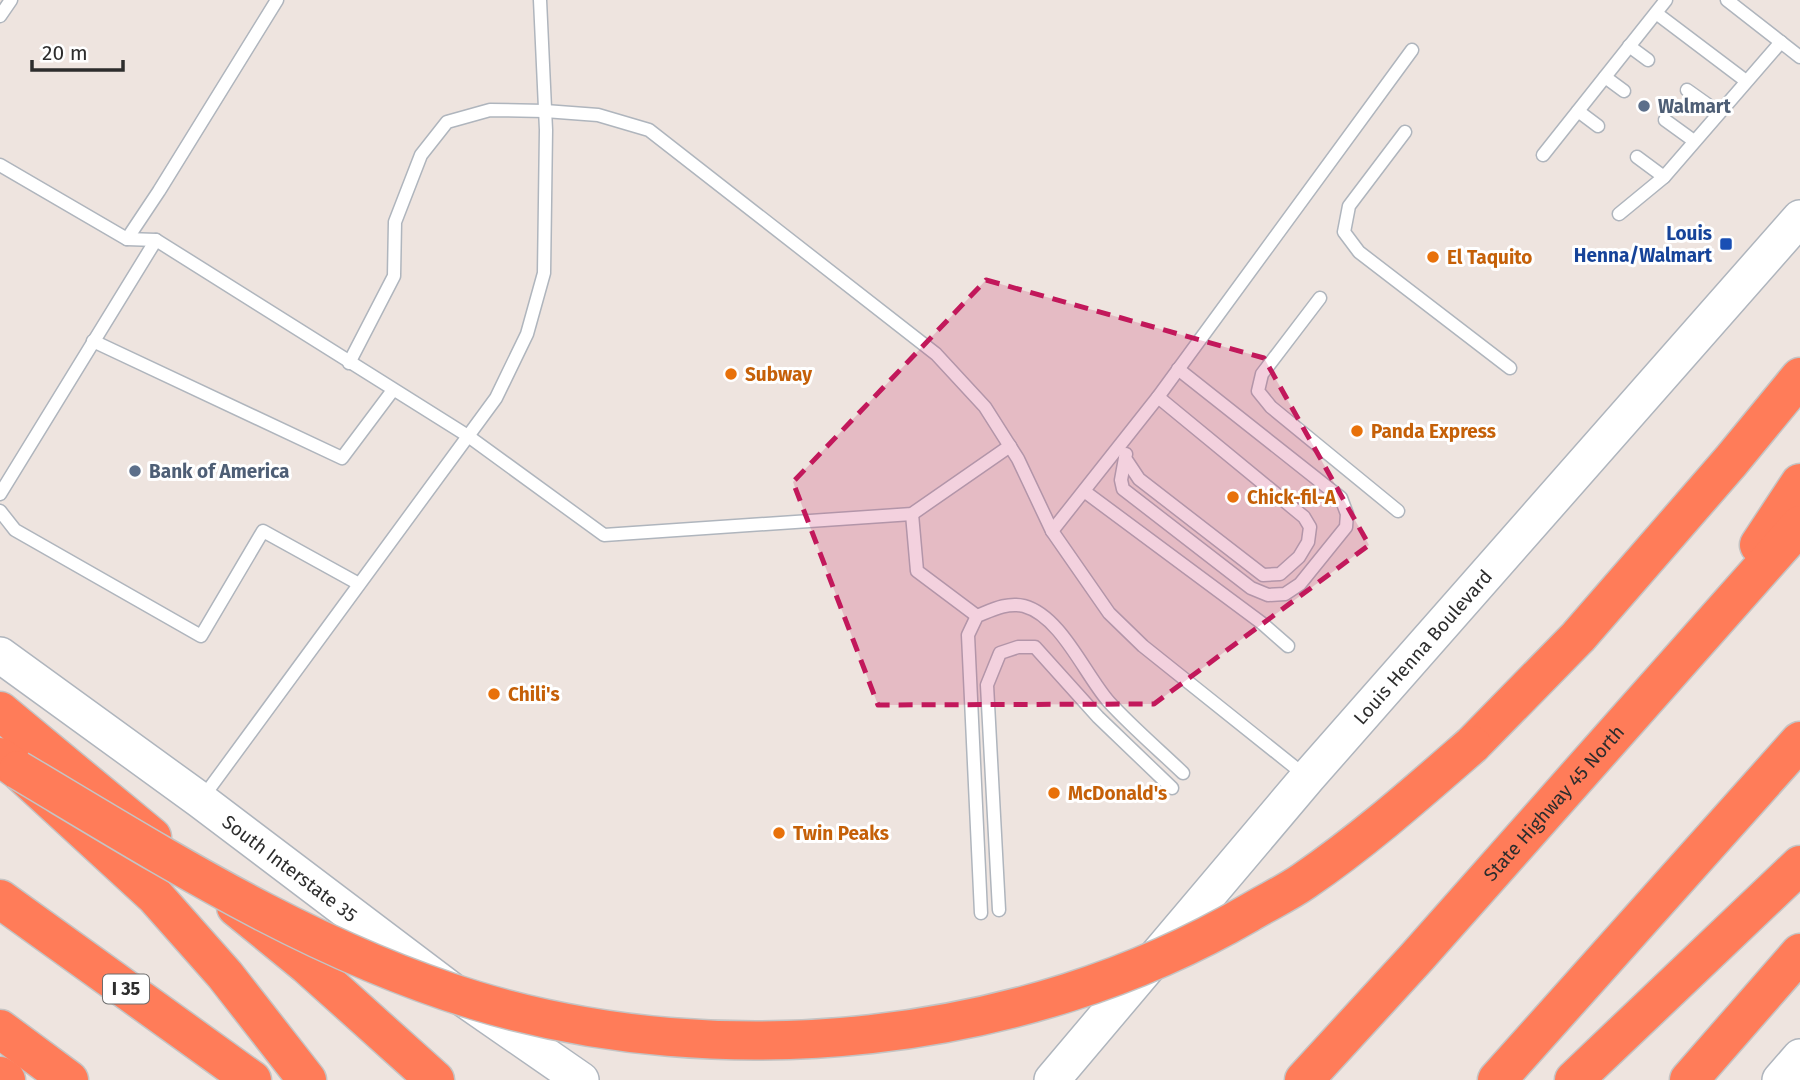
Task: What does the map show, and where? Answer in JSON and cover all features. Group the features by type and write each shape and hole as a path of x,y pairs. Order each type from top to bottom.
{"highway":[{"path":"9,763 200,879 300,929 384,967 461,995 561,1022 675,1037 794,1041 920,1027 1018,1009 1114,978 1209,936 1303,882 1404,804 1472,745 1578,637 1800,377"},
{"path":"1686,654 1800,482"},
{"name":"State Highway 45 North","path":"1304,1080 1436,936 1800,525"},
{"path":"0,711 307,965 435,1080"},
{"path":"1497,1080 1800,741"},
{"path":"9,763 155,896 225,975 307,1080"},
{"path":"1574,1080 1800,865"},
{"name":"I 35","path":"0,899 253,1080"},
{"path":"1689,1080 1800,953"},
{"path":"0,1029 69,1080"},
{"path":"0,1076 6,1080"}],"main road":[{"name":"Louis Henna Boulevard","path":"1052,1080 1308,777 1800,218"},
{"name":"South Interstate 35","path":"0,655 200,800 451,990 582,1080"},
{"path":"1780,1080 1800,1057"}],"lane":[{"path":"0,16 11,0"},
{"path":"127,239 277,0"},
{"path":"200,800 496,398 527,334 544,273 545,111 540,0"},
{"path":"1543,155 1666,0"},
{"path":"1727,0 1800,57"},
{"path":"1656,13 1746,81"},
{"path":"1619,214 1664,177 1780,42"},
{"path":"1629,46 1648,60"},
{"path":"1052,531 1158,397 1412,50"},
{"path":"1605,77 1624,91"},
{"path":"1687,90 1718,112"},
{"path":"349,363 394,276 395,222 421,155 447,122 490,110 545,111 598,115 649,130 936,354 985,407 1010,446 1052,531 1109,613 1143,646 1308,777"},
{"path":"1578,111 1598,126"},
{"path":"1665,120 1694,141"},
{"path":"1405,132 1349,206 1344,232 1359,252 1510,368"},
{"path":"1637,157 1664,177"},
{"path":"0,165 127,239 156,240 468,436 604,535 912,514 1010,446"},
{"path":"0,494 156,240"},
{"path":"1320,298 1262,374 1258,391 1271,407 1398,511"},
{"path":"93,341 342,458 393,390"},
{"path":"1132,430 1121,480 1123,489 1251,588 1268,595 1285,594 1300,584 1346,527 1347,514 1341,498 1178,369"},
{"path":"1125,458 1139,480 1264,575 1280,574 1299,558 1308,542 1310,527 1304,517 1158,397"},
{"path":"1084,491 1263,624 1288,646"},
{"path":"0,511 15,530 201,636 263,531 359,584"},
{"path":"912,514 917,570 977,616"},
{"path":"981,913 968,635 977,616 1003,606 1024,606 1041,616 1058,630 1108,701 1183,773"},
{"path":"999,909 987,685 1000,653 1035,647 1098,718 1172,788"}],"highlighted area":[{"path":"986,280 1264,358 1369,545 1154,704 878,705 793,482"}],"place":[{"name":"Walmart","path":"1644,106"},
{"name":"Louis Henna/Walmart","path":"1726,244"},
{"name":"El Taquito","path":"1433,257"},
{"name":"Subway","path":"731,374"},
{"name":"Panda Express","path":"1357,431"},
{"name":"Bank of America","path":"135,471"},
{"name":"Chick-fil-A","path":"1233,497"},
{"name":"Chili's","path":"494,694"},
{"name":"McDonald's","path":"1054,793"},
{"name":"Twin Peaks","path":"779,833"}]}
